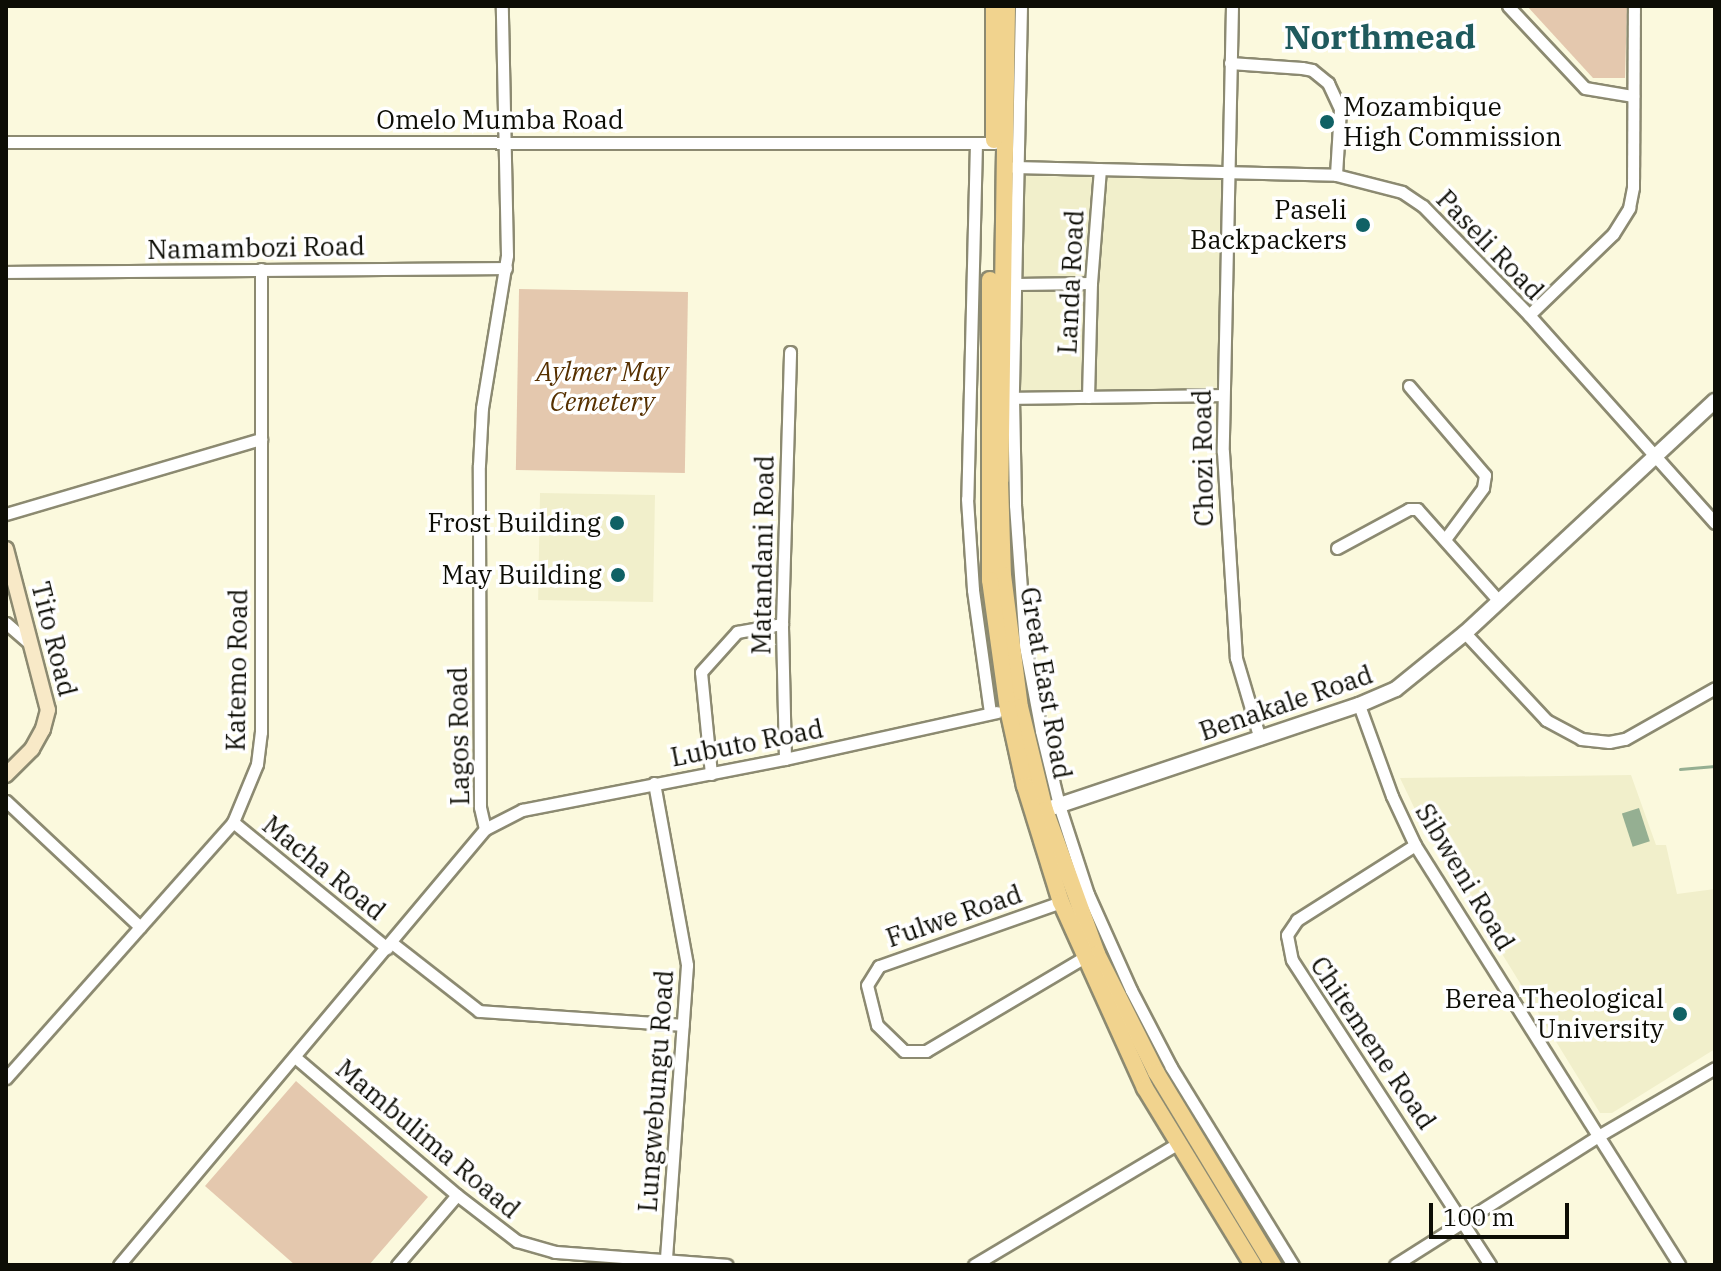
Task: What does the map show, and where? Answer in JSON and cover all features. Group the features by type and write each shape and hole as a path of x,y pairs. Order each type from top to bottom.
{"main road":[{"name":"Great East Road","path":"994,6 1000,398"},
{"name":"Great East Road","path":"1007,6 1011,166 1009,260 990,580 1025,786 1061,902 1083,958 1145,1088 1253,1265"},
{"name":"Tito Road","path":"6,549 47,699 47,720 32,749 6,775"},
{"name":"Great East Road","path":"1014,708 1052,808 1097,954 1156,1072 1273,1265"}],"street":[{"name":"Lagos Road","path":"119,1265 296,1058 485,829 480,807 480,442 506,268 502,6"},
{"path":"1011,166 1021,6"},
{"name":"Chozi Road","path":"1232,6 1223,395 1226,537 1236,658 1260,739"},
{"path":"1508,6 1585,88 1633,96"},
{"path":"1529,315 1624,220 1633,187 1634,6"},
{"path":"1230,63 1312,70 1328,83 1340,109 1336,175"},
{"name":"Omelo Mumba Road","path":"6,142 994,143"},
{"path":"976,143 967,499 973,590 990,713"},
{"name":"Paseli Road","path":"1011,166 1336,175 1388,186 1414,198 1529,315 1715,523"},
{"name":"Landa Road","path":"1088,397 1091,283 1100,169"},
{"path":"1009,260 1015,284 1000,398 1015,505 1025,646 1052,808 1131,990 1171,1067 1293,1265"},
{"name":"Namambozi Road","path":"6,272 506,268"},
{"name":"Katemo Road","path":"6,1078 233,822 250,783 260,747 261,269"},
{"path":"1015,284 1091,283"},
{"name":"Matandani Road","path":"785,759 782,624 790,352"},
{"path":"1409,386 1485,475 1483,488 1446,538"},
{"path":"1000,398 1223,395"},
{"name":"Benakale Road","path":"1052,808 1359,705 1396,689 1465,633 1715,401"},
{"path":"6,514 261,439"},
{"path":"1337,548 1409,509 1422,512 1499,601"},
{"path":"6,623 34,648"},
{"path":"711,774 701,672 737,632 782,624"},
{"path":"1465,633 1546,720 1581,739 1609,742 1625,739 1715,688"},
{"name":"Sibweni Road","path":"1359,705 1415,845 1679,1265"},
{"name":"Lubuto Road","path":"485,829 522,810 785,759 1014,708"},
{"name":"Lungwebungu Road","path":"654,783 686,953 666,1260"},
{"path":"6,801 140,927"},
{"name":"Macha Road","path":"233,822 390,946 479,1011 683,1025"},
{"name":"Chitemene Road","path":"1415,845 1297,920 1287,935 1292,960 1465,1221 1490,1265"},
{"name":"Fulwe Road","path":"1061,902 879,966 867,985 877,1025 904,1051 926,1051 1083,958"},
{"name":"Mambulima Roaad","path":"296,1058 457,1195 517,1241 582,1260 666,1260 727,1265"},
{"path":"1395,1265 1600,1135 1715,1068"},
{"path":"974,1265 1177,1144"},
{"path":"397,1265 457,1195"}],"shaded area":[{"path":"1024,176 1231,180 1227,396 1020,392"},
{"path":"540,493 655,495 653,602 538,600"},
{"path":"1631,775 1656,845 1666,845 1677,894 1715,889 1715,1049 1612,1113 1600,1113 1422,824 1400,778"},
{"path":"1639,808 1650,841 1633,847 1622,814"}],"green space":[{"path":"1527,6 1627,6 1625,78 1593,78"},
{"name":"Aylmer May Cemetery","path":"519,289 688,292 685,473 516,470"},
{"path":"296,1081 428,1197 369,1265 295,1265 205,1186"}],"waterway":[{"path":"1680,769 1715,766"}],"place":[{"name":"Mozambique High Commission","path":"1327,122"},
{"name":"Paseli Backpackers","path":"1363,225"},
{"name":"Frost Building","path":"617,523"},
{"name":"May Building","path":"618,575"},
{"name":"Berea Theological University","path":"1680,1014"}],"district":[{"name":"Northmead","path":"1380,37"}]}
